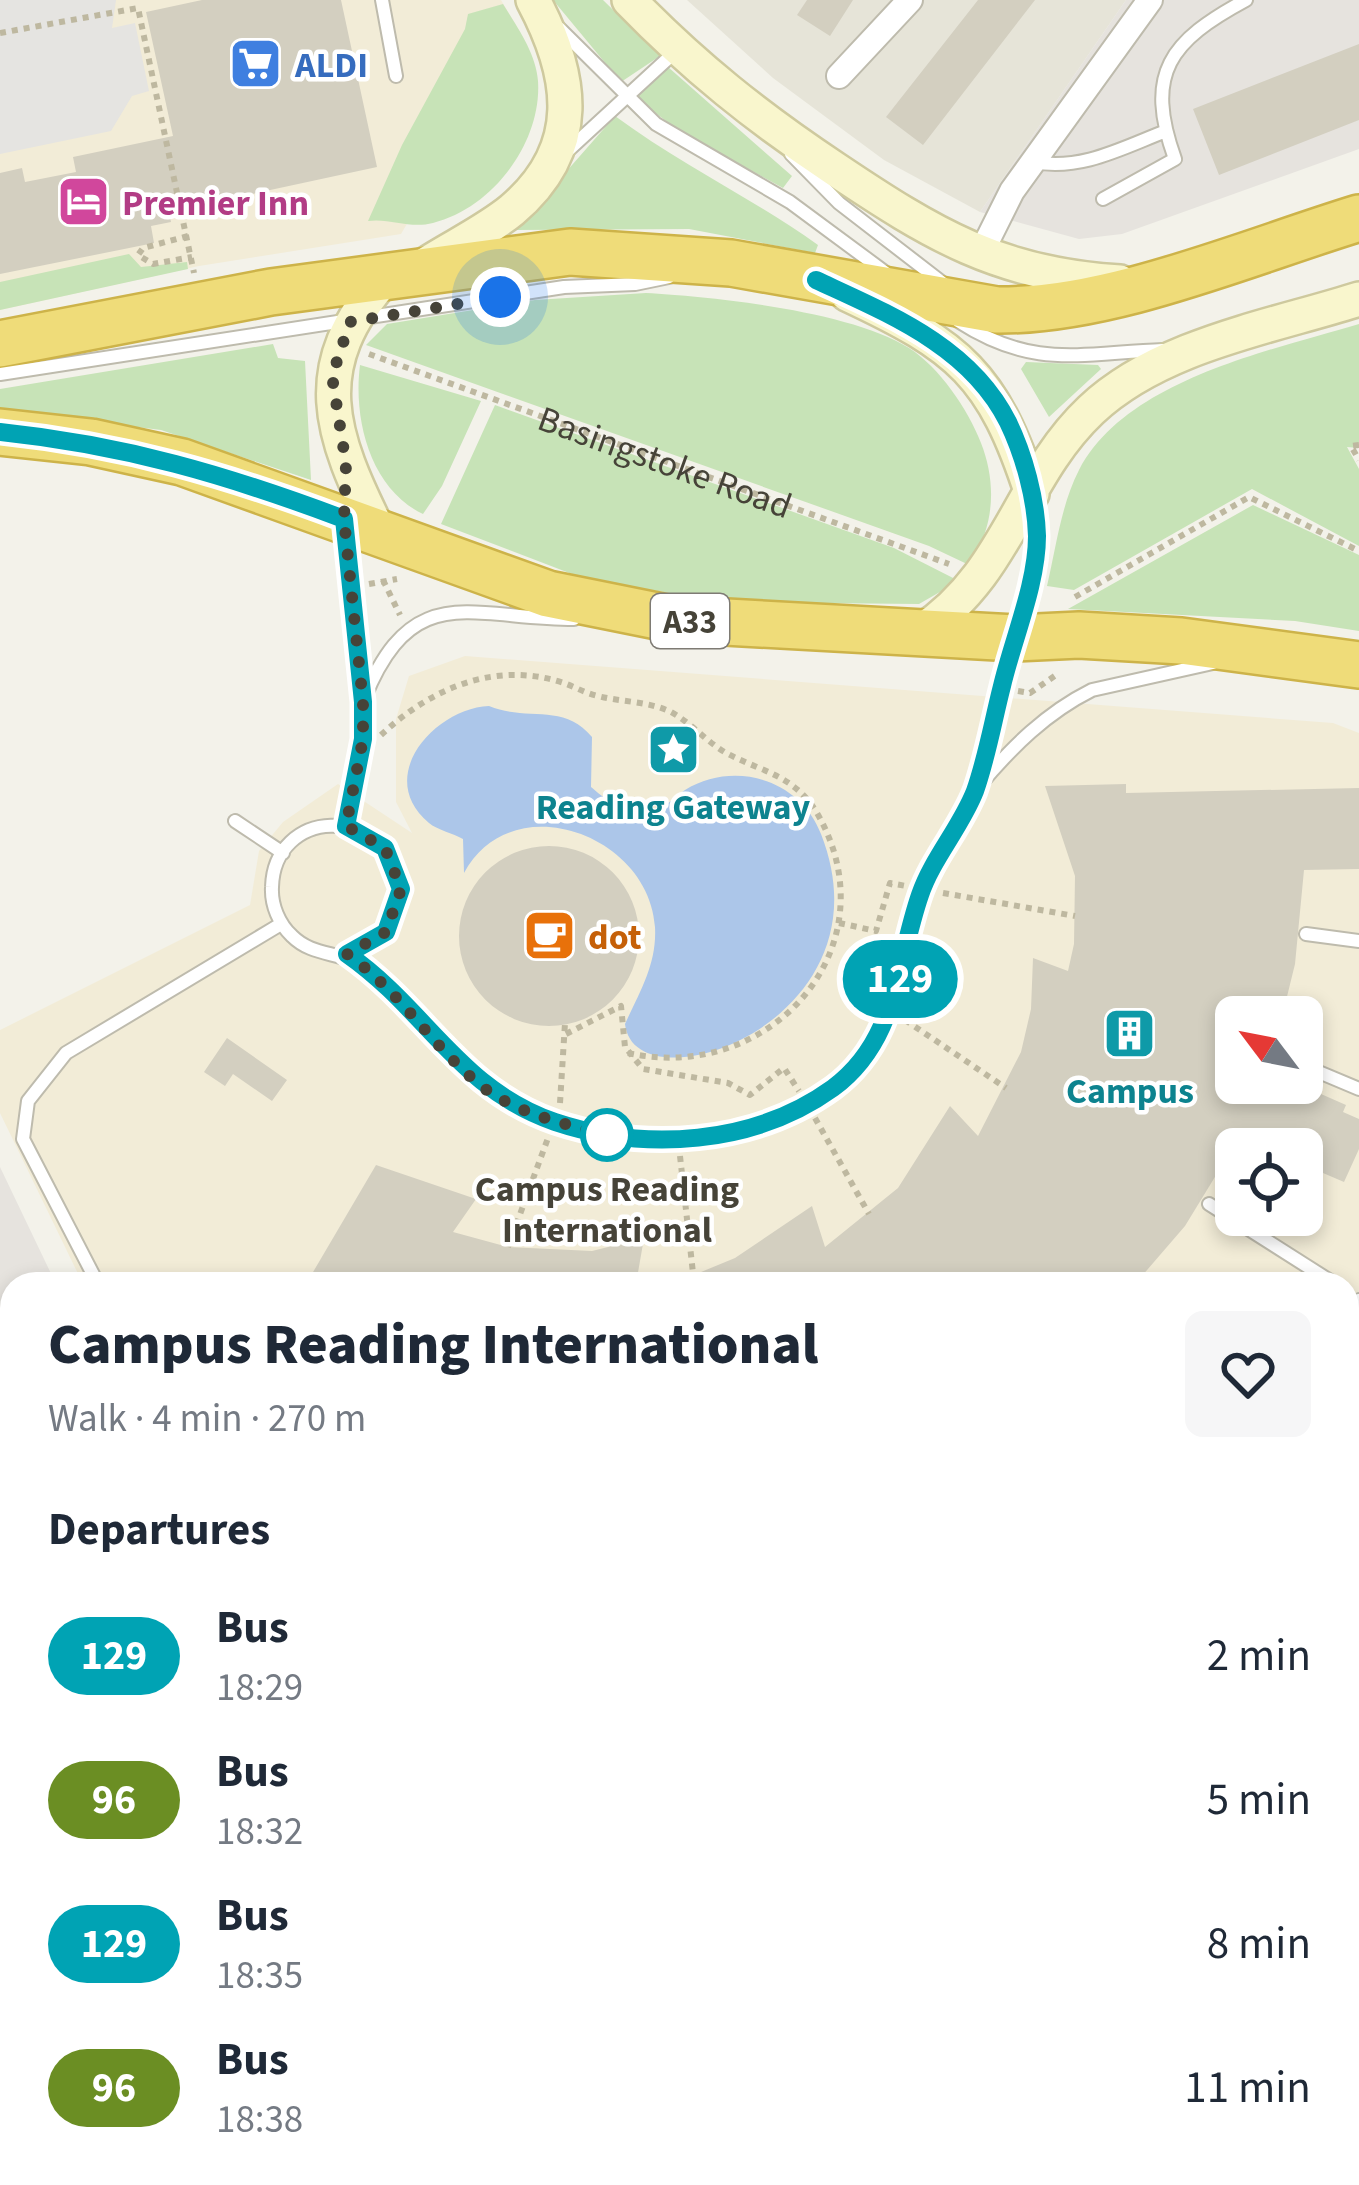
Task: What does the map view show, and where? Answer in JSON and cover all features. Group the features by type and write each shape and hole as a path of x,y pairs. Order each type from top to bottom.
{"highway":[{"path":"0,344 272,292 570,252 669,254 997,310 1051,306 1145,284 1359,218"},
{"name":"A33","path":"0,432 91,442 182,462 548,594 672,620 1015,638 1079,635 1285,652 1359,664"}],"main road":[{"path":"362,525 346,464 332,376 350,322 401,274 515,207 547,167 560,138 567,82 560,51 534,0"},
{"path":"629,0 676,50 772,130 920,227 1053,276 1145,284"},
{"path":"816,280 908,325 961,360 1010,426 1032,494"},
{"path":"920,632 980,580 1090,411 1153,368 1359,299"}],"street":[{"path":"838,76 910,0"},
{"path":"981,253 1034,162 1150,0"}],"lane":[{"path":"382,0 396,76"},
{"path":"534,0 623,96 676,138 790,202 922,298 993,340 1034,355 1097,358 1201,349"},
{"path":"1103,199 1175,158 1159,91 1171,64 1196,27 1246,0"},
{"path":"547,167 676,50"},
{"path":"772,130 806,174 884,241 950,289 997,310"},
{"path":"1034,162 1060,167 1084,163 1166,131"},
{"path":"0,374 564,287 635,284 731,263"},
{"path":"347,954 386,932 401,889 385,848 346,826 310,830 283,854 272,889 281,924 309,949 347,954 389,984 479,1084 560,1124 607,1135 679,1140 744,1128 807,1104 836,1086 875,1042 890,1015 921,889 975,790 1037,539 1032,494"},
{"path":"346,826 360,754 363,702 362,525"},
{"path":"363,702 396,640 418,622 451,610 548,619 672,620"},
{"path":"975,790 1035,728 1092,689 1285,652"},
{"path":"235,821 283,854"},
{"path":"92,1272 23,1139 28,1101 65,1053 281,924"},
{"path":"1306,934 1359,941"},
{"path":"1323,1074 1359,1089"},
{"path":"1209,1204 1316,1272"}],"path":[{"path":"0,33 139,8 194,277"},
{"path":"188,236 143,248 138,255 153,264 192,257"},
{"name":"Basingstoke Road","path":"370,354 963,569"},
{"path":"1060,597 1076,597 1249,497 1359,551"},
{"path":"1030,693 1056,675"},
{"path":"360,754 410,708 439,690 480,678 527,676 665,709 731,755 800,789 834,852 842,894 838,923 812,984 762,1036 692,1059 668,1061 628,1053"},
{"path":"838,923 875,931 890,883 1075,916"},
{"path":"566,1034 621,1006 620,1027 628,1053 650,1072 728,1083 750,1095 784,1068 869,1214"},
{"path":"890,1015 915,1024 1006,1088"},
{"path":"679,1140 693,1272"}],"shaded area":[{"path":"0,0 501,0 520,32 401,234 199,266 0,310"},
{"path":"0,0 116,0 112,28 135,23 149,91 132,96 111,131 0,154"},
{"path":"687,0 1126,0 980,212 884,160 773,78"},
{"path":"1126,0 1359,0 1359,149 1122,234 1079,239 980,212"},
{"path":"465,656 1333,723 1359,733 1359,1272 77,1272 0,1113 0,1030 250,905 259,851 283,822 338,784 412,833 396,802 396,719 409,676"},
{"path":"0,1167 50,1272 0,1272"}],"green space":[{"path":"553,0 603,0 660,56 621,82"},
{"path":"503,4 530,50 538,81 532,127 510,169 494,188 455,215 425,225 368,221 402,145 465,29 468,14"},
{"path":"668,67 792,176 783,188 679,131 636,98"},
{"path":"615,116 818,245 815,253 689,229 515,230"},
{"path":"129,254 141,267 187,262 188,269 0,310 0,282"},
{"path":"646,293 818,315 884,335 920,356 960,403 986,457 989,516 973,558 967,564 929,546 366,345 387,324 535,300"},
{"path":"1359,324 1359,448 1347,447 1359,469 1359,546 1252,489 1074,590 1047,586 1063,512 1079,470 1101,439 1130,413 1203,373"},
{"path":"273,344 278,358 305,361 311,480 161,430 0,410 0,389"},
{"path":"1026,362 1098,365 1101,369 1049,417 1021,369"},
{"path":"360,365 481,401 442,486 423,514 390,488 369,450 359,408"},
{"path":"495,405 894,548 959,581 919,604 724,602 585,579 441,524"},
{"path":"1253,505 1359,555 1359,631 1295,621 1068,609"}],"water":[{"path":"489,706 557,716 581,726 592,737 591,787 632,813 652,813 685,790 724,776 764,780 798,800 821,834 834,900 823,955 794,1000 754,1032 711,1052 670,1057 639,1049 625,1024 650,965 655,927 647,894 629,867 604,846 575,832 544,827 513,831 485,846 464,873 463,839 432,825 413,805 407,785 418,748 449,719"}],"building":[{"name":"ALDI","path":"202,0 341,0 377,167 169,212 171,222 151,226 154,243 0,274 0,173 22,168 25,182 76,172 73,157 173,136 146,12"},
{"path":"807,0 853,0 830,36 797,15"},
{"path":"978,0 1035,0 923,145 886,117"},
{"path":"1359,44 1359,120 1219,175 1193,109"},
{"name":"Campus","path":"1126,784 1126,793 1359,788 1359,869 1304,870 1287,996 1215,996 1215,1104 1323,1104 1323,1095 1346,1105 1343,1112 1359,1119 1359,1149 1344,1182 1323,1173 1323,1128 1215,1128 1215,1177 1185,1226 1145,1272 701,1272 735,1258 812,1206 825,1247 898,1188 950,1106 978,1136 1021,1052 1031,1009 1033,958 1068,971 1074,944 1075,876 1045,786"},
{"name":"dot","path":"549,846 583,853 613,872 632,902 639,936 632,970 613,1000 583,1019 549,1026 515,1019 485,1000 466,970 459,936 466,902 485,872 515,853"},
{"path":"227,1038 287,1080 272,1101 233,1074 225,1086 204,1072"},
{"path":"376,1165 476,1199 453,1232 508,1247 592,1251 644,1238 638,1272 313,1272"}],"bus line":[{"name":"129","path":"0,432 91,442 182,462 344,519 363,702 363,739 346,826 368,833 385,848 401,889 386,932 347,954 389,984 479,1084 526,1111 607,1135 668,1141 710,1138 797,1110 836,1086 875,1042 890,1015 921,889 975,790 1037,539 1032,494 1010,426 975,374 941,344 816,280"}],"place":[{"name":"ALDI","path":"256,64"},
{"name":"Premier Inn","path":"83,202"},
{"name":"Reading Gateway","path":"673,750"},
{"name":"dot","path":"549,936"},
{"name":"Campus","path":"1130,1034"},
{"name":"Campus Reading International","path":"607,1135"}],"route":[{"path":"500,297 350,322 336,353 334,410 346,464 344,519 363,702 363,739 346,826 368,833 385,848 401,889 386,932 347,954 389,984 479,1084 526,1111 607,1135"}]}
